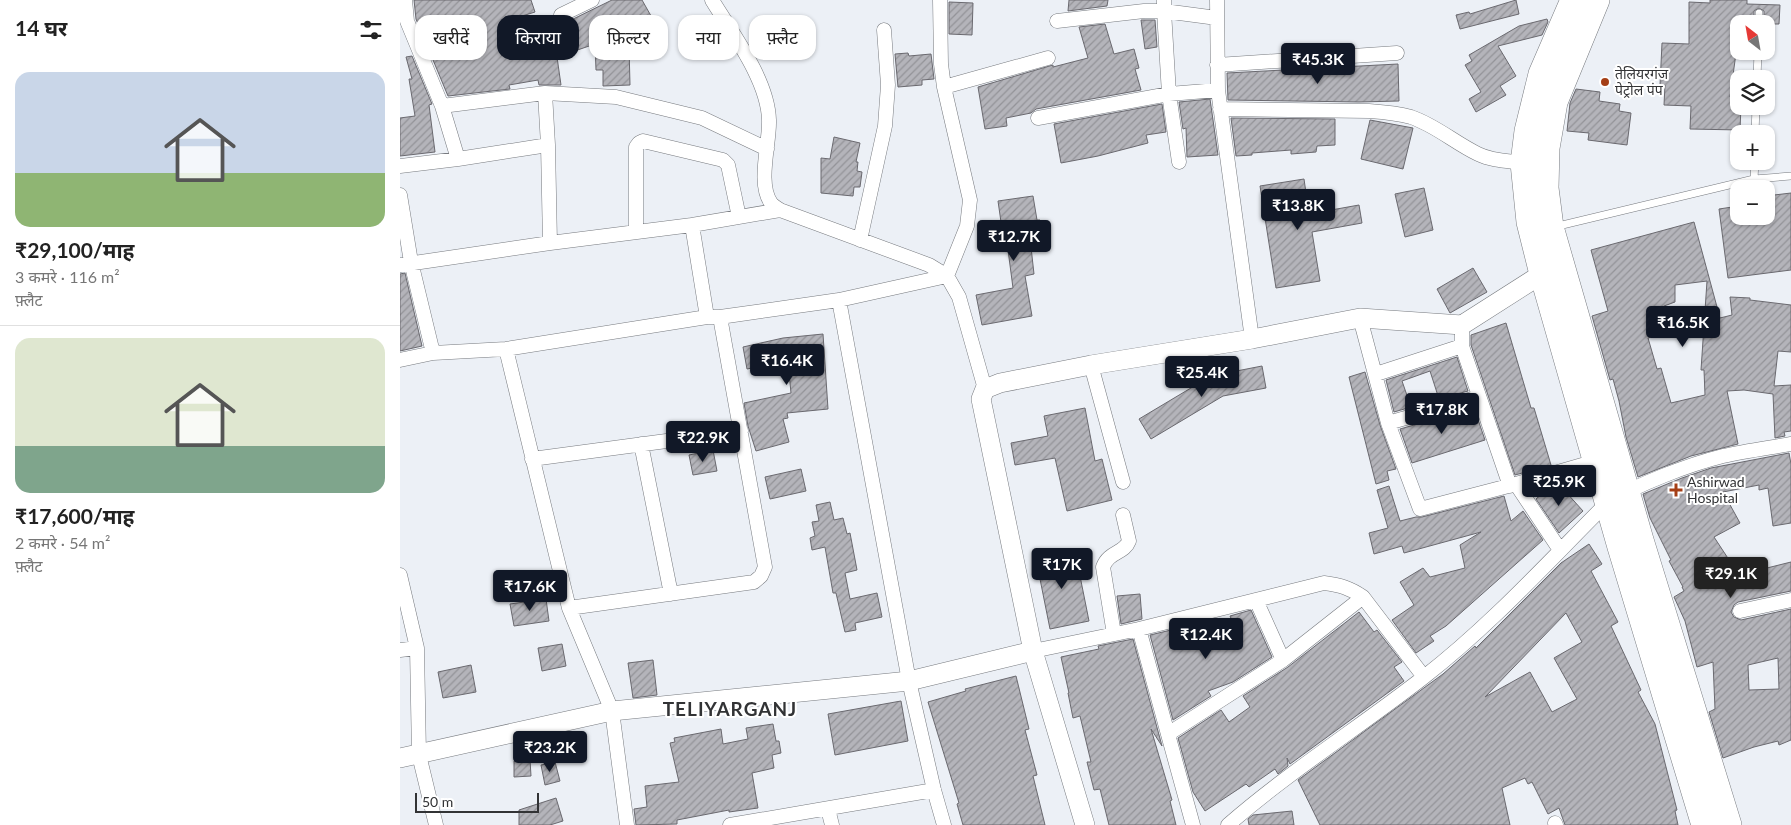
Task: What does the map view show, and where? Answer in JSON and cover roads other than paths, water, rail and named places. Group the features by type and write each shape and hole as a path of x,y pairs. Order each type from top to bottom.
{"highway":[{"path":"1573,0 1541,74 1527,131 1524,163 1529,222 1552,272 1631,544 1704,825"},
{"path":"1597,0 1555,102 1547,148 1546,188 1551,227 1552,272 1596,460 1617,497"},
{"path":"1631,544 1729,825"}],"street":[{"path":"405,0 407,21 442,106 458,160"},
{"path":"561,15 592,0"},
{"path":"712,0 754,69 763,91 770,119 765,190 771,204 780,210 929,265 948,276 959,298 985,389 981,399 1033,651 1084,825"},
{"path":"940,0 941,64 944,87 970,200 967,226 948,276"},
{"path":"1216,0 1220,109 1252,339"},
{"path":"1057,21 1144,11 1164,5 1217,18"},
{"path":"1164,5 1169,94 1179,162"},
{"path":"860,240 885,126 888,85 884,30"},
{"path":"1217,65 1397,54"},
{"path":"944,87 1048,58"},
{"path":"1038,118 1169,94 1218,90"},
{"path":"442,106 545,93 616,97 702,118 767,149"},
{"path":"545,93 550,243"},
{"path":"1220,109 1369,110 1393,113 1412,118 1430,126 1479,154 1494,159 1524,163"},
{"path":"636,232 636,147 643,141 723,160 728,165 739,217"},
{"path":"400,166 458,160 548,145"},
{"path":"400,195 406,263 434,353"},
{"path":"406,263 692,225 780,210"},
{"path":"569,608 754,582 761,576 765,567 741,431 692,225"},
{"path":"985,389 1000,383 1091,365 1252,339 1360,318 1462,325 1552,272"},
{"path":"400,360 434,353 506,349 713,317 839,300 948,276"},
{"path":"839,300 909,681 944,825"},
{"path":"1360,318 1388,423 1420,509 1513,485 1596,460"},
{"path":"1462,325 1462,346 1479,397 1513,485 1560,550"},
{"path":"1376,374 1462,346"},
{"path":"506,349 569,608 612,711 627,825"},
{"path":"1091,365 1123,482"},
{"path":"1388,423 1479,397"},
{"path":"532,459 741,431"},
{"path":"641,444 671,594"},
{"path":"1228,825 1262,795 1424,677 1480,630 1560,550 1617,497 1706,461 1791,444"},
{"path":"1114,634 1103,567 1105,561 1112,554 1124,549 1129,541 1123,514"},
{"path":"400,575 417,648 409,756 436,825"},
{"path":"409,756 612,711 909,681 1033,651 1139,629 1324,583 1342,585 1363,597 1424,677"},
{"path":"1168,734 1283,660 1363,597"},
{"path":"1256,600 1283,660"},
{"path":"1740,611 1791,600"},
{"path":"1139,629 1193,825"},
{"path":"400,650 417,648"},
{"path":"730,825 934,790"},
{"path":"828,809 832,825"}],"lane":[{"path":"1754,170 1754,179"},
{"path":"1551,227 1754,179 1791,176"}],"place":[{"name":"तेलियरगंज पेट्रोल पंप","path":"1605,82"},
{"name":"Ashirwad Hospital","path":"1676,490"}],"district":[{"name":"TELIYARGANJ","path":"730,709"}]}
